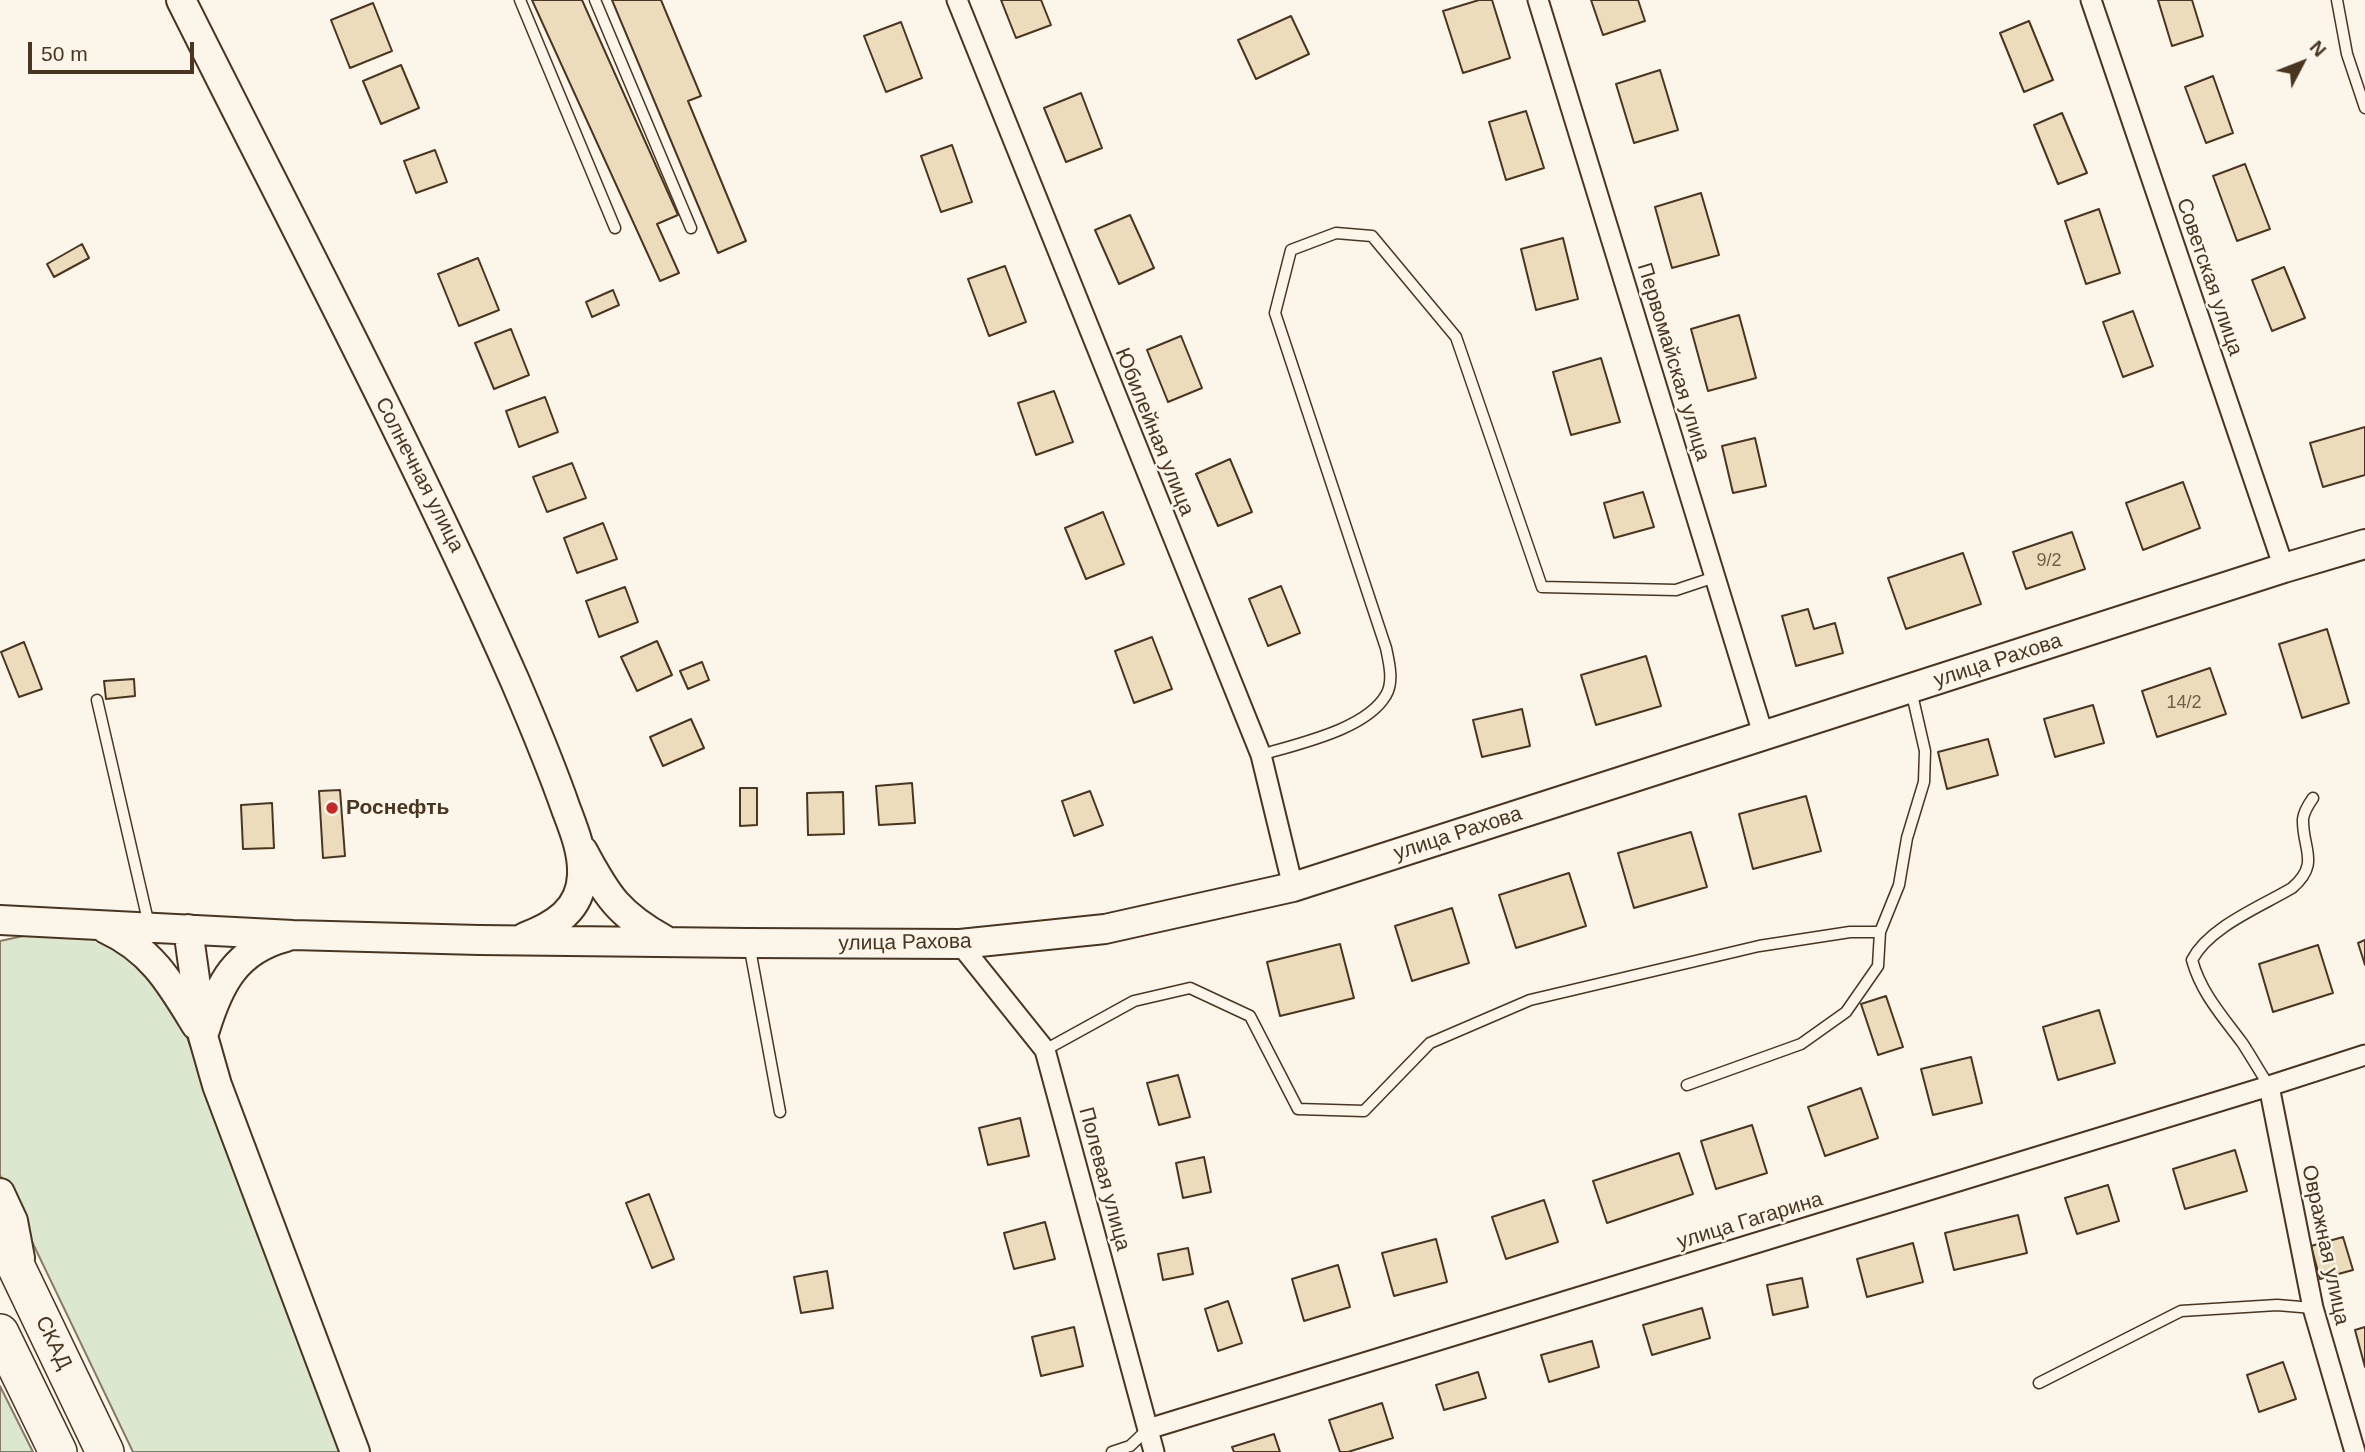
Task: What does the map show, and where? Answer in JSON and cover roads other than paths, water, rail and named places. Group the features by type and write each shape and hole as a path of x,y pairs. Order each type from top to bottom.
{"highway":[{"name":"СКАД","path":"0,1233 105,1452"},
{"name":"СКАД","path":"0,1333 58,1452"}],"main road":[{"name":"Солнечная улица","path":"181,0 462,561 560,791 578,843 582,876 578,896 567,913 548,928 519,939"},
{"name":"улица Рахова","path":"40,923 293,935 748,943 960,944 1105,929 1293,887 2365,544"},
{"path":"578,843 603,889 621,911 668,942"},
{"path":"0,920 40,923"},
{"path":"0,932 40,923"},
{"path":"98,925 128,939 147,954 170,982 203,1036"},
{"path":"188,929 203,1036 217,1085 355,1452"},
{"path":"203,1036 215,997 234,968 251,952 270,941 293,935"},
{"path":"0,1194 13,1221 27,1289"}],"street":[{"name":"Юбилейная улица","path":"957,0 1261,755 1293,887"},
{"name":"Первомайская улица","path":"1538,0 1764,737"},
{"name":"Советская улица","path":"2091,0 2284,568"},
{"name":"Полевая улица","path":"960,944 1045,1050 1154,1452"},
{"name":"улица Гагарина","path":"1147,1429 2365,1055"},
{"name":"Овражная улица","path":"2269,1086 2314,1308 2355,1452"}],"lane":[{"path":"520,0 615,228"},
{"path":"595,0 691,228"},
{"path":"2336,0 2347,54 2365,108"},
{"path":"1261,755 1325,735 1358,720 1388,694 1391,670 1275,313 1291,250 1336,233 1371,236 1456,337 1542,587 1676,590 1715,577"},
{"path":"1687,1085 1801,1044 1846,1012 1878,966 1880,932 1899,885 1906,838 1924,782 1925,751 1911,689"},
{"path":"97,700 150,927"},
{"path":"2269,1086 2244,1046 2211,1002 2196,976 2192,960 2211,935 2302,880 2309,863 2303,817 2313,798"},
{"path":"1045,1050 1134,1001 1190,988 1250,1016 1298,1109 1364,1111 1430,1043 1530,1000 1759,946 1850,932 1880,932"},
{"path":"748,943 780,1112"},
{"path":"2039,1383 2181,1311 2277,1305 2314,1308"},
{"path":"1112,1452 1130,1446 1147,1429"}],"place":[{"name":"Роснефть","path":"332,808"}]}
